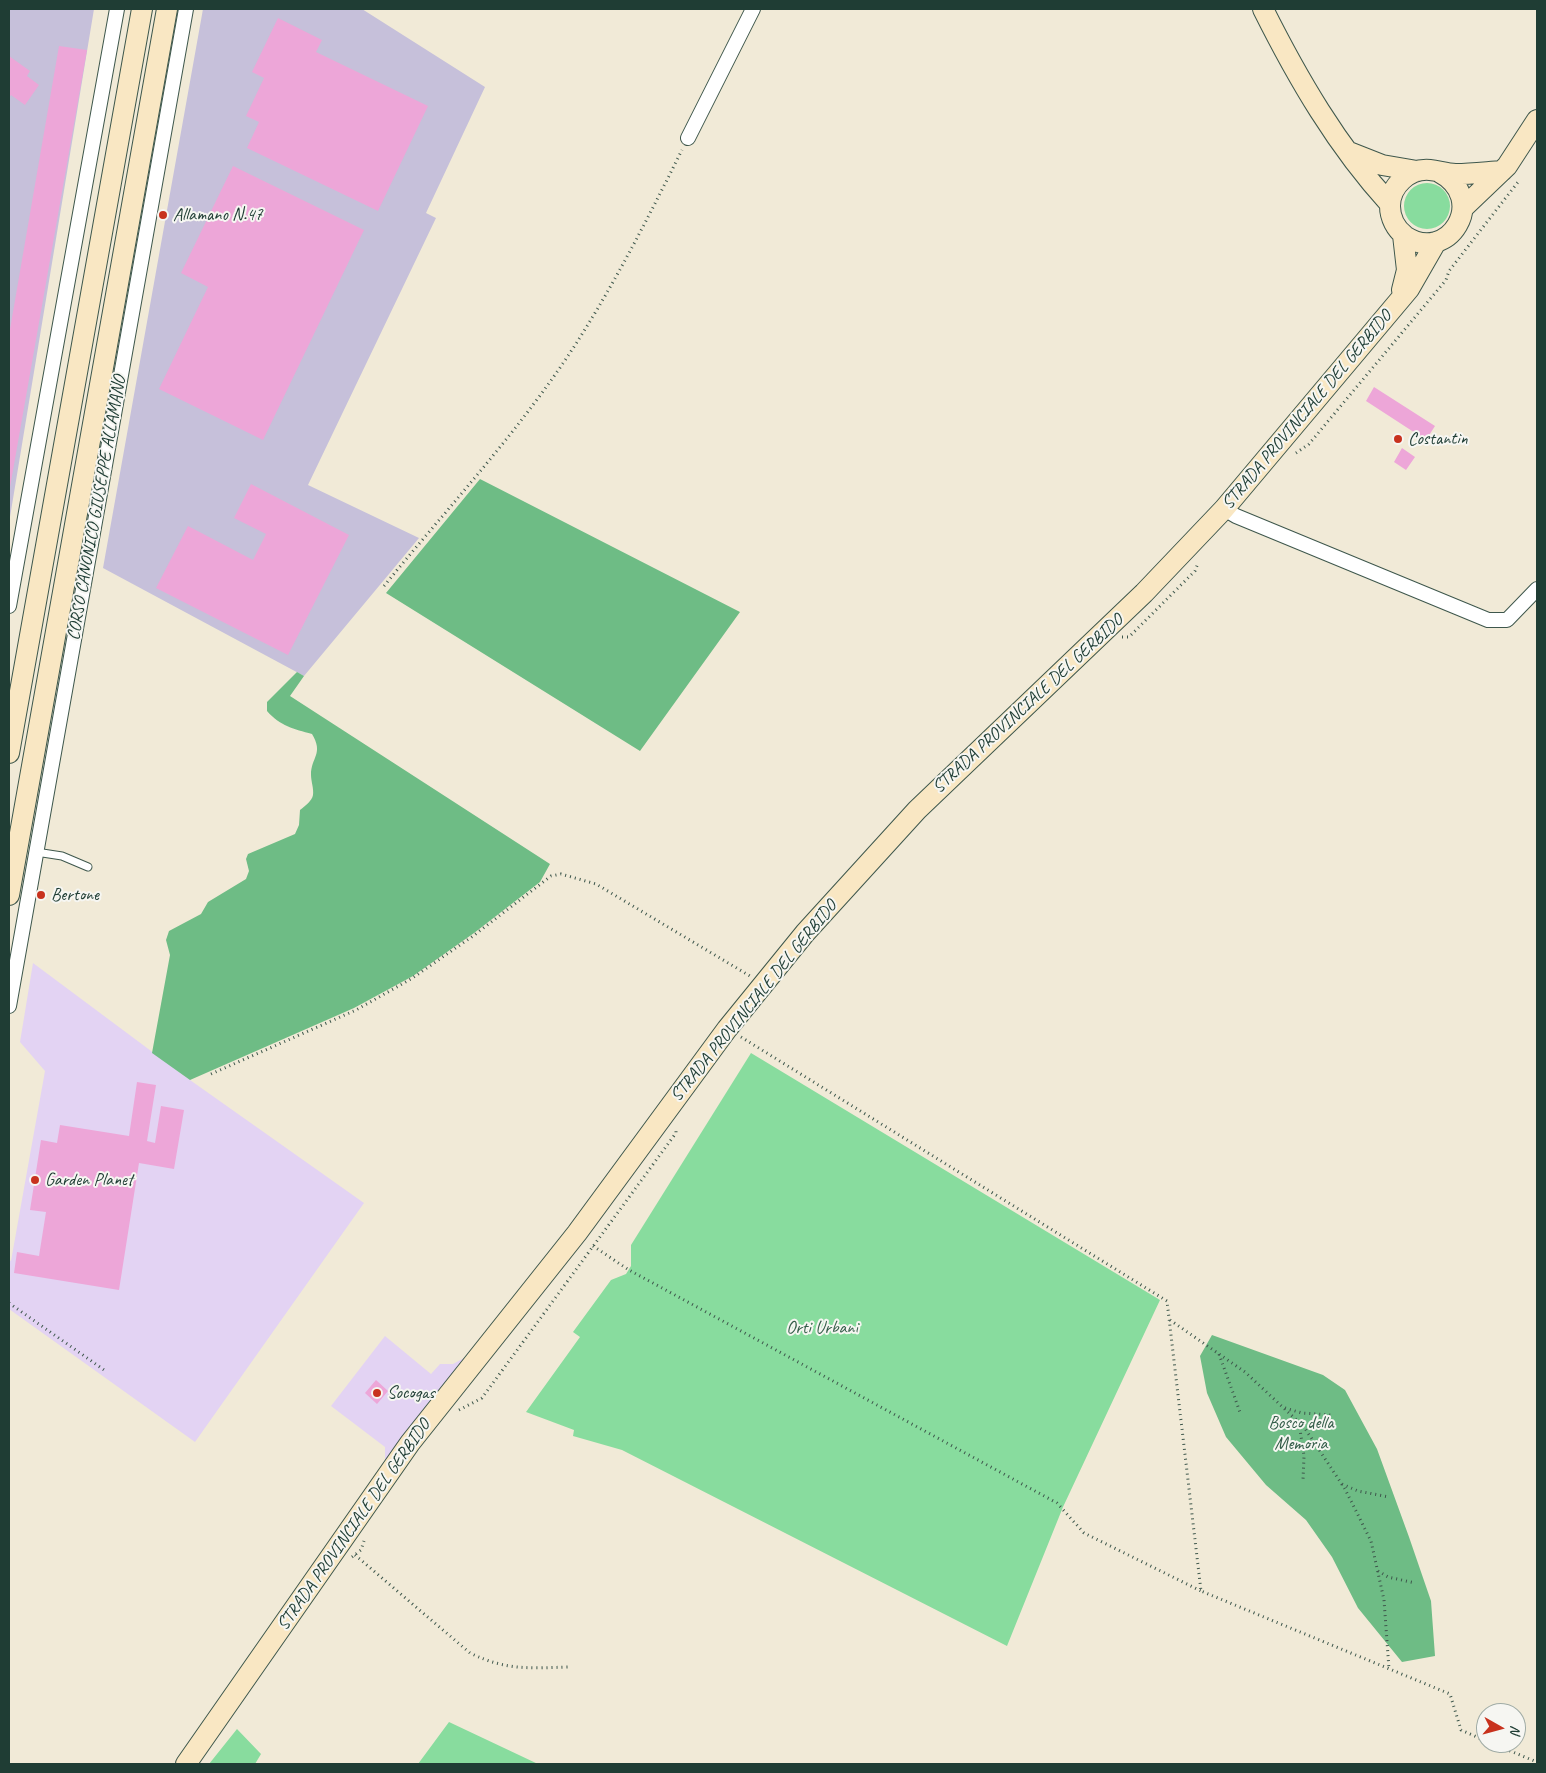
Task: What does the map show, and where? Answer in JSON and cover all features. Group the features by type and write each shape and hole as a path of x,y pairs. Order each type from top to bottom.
{"street":[{"path":"9,606 117,9"},
{"path":"9,753 142,9"},
{"name":"CORSO CANONICO GIUSEPPE ALLAMANO","path":"9,896 167,9"},
{"name":"CORSO CANONICO GIUSEPPE ALLAMANO","path":"9,1004 186,9"},
{"path":"688,138 753,9"},
{"path":"1263,9 1293,68 1335,137 1390,204"},
{"name":"STRADA PROVINCIALE DEL GERBIDO","path":"186,1764 349,1552 410,1444 571,1241 704,1060 762,986 857,875 917,810 1144,593 1224,509 1409,289 1436,242 1447,237 1456,229 1463,208 1502,171 1537,120"},
{"path":"1348,152 1382,165 1417,171 1428,170 1456,174 1502,171"},
{"path":"1390,204 1398,183 1406,176 1417,171"},
{"path":"1439,172 1449,177 1457,186 1462,196 1463,208"},
{"name":"STRADA PROVINCIALE DEL GERBIDO","path":"1390,204 1391,216 1396,226 1404,235 1408,270 1398,301"},
{"path":"1404,235 1425,243 1436,242"},
{"path":"1224,509 1236,516 1488,620 1507,620 1537,589"}],"lane":[{"path":"36,852 62,856 88,867"}],"path":[{"path":"384,586 515,426 579,339 650,213 688,138"},
{"path":"1291,455 1309,444 1383,356 1446,280 1449,272 1519,180"},
{"path":"1118,636 1129,637 1195,571 1199,560"},
{"path":"211,1074 356,1010 411,979 474,936 551,876 561,874 596,884 746,972 762,986"},
{"path":"739,1035 1167,1301 1201,1591"},
{"path":"453,1412 469,1407 482,1398 676,1133 677,1124"},
{"path":"593,1246 623,1266 1057,1503 1084,1534 1201,1591 1450,1694 1461,1730 1476,1737"},
{"path":"9,1303 107,1372"},
{"path":"1170,1319 1245,1372 1282,1406 1298,1422 1341,1484 1371,1542 1384,1600 1389,1669"},
{"path":"1219,1354 1241,1414"},
{"path":"1282,1406 1302,1413 1331,1415"},
{"path":"1298,1422 1304,1456 1303,1480"},
{"path":"1341,1484 1358,1492 1388,1497"},
{"path":"349,1552 361,1550 366,1534"},
{"path":"349,1552 470,1653 490,1663 521,1669 570,1667"},
{"path":"1378,1571 1388,1577 1415,1583"},
{"path":"1515,1753 1537,1762"}],"shaded area":[{"path":"9,9 94,9 9,523"},
{"path":"203,9 362,9 485,87 426,213 436,218 308,485 419,538 304,676 103,568"},
{"path":"33,963 190,1080 364,1203 195,1442 9,1309 9,1260 11,1261 45,1071 20,1042"},
{"path":"385,1336 431,1374 440,1364 453,1364 473,1353 385,1464 385,1447 331,1406"}],"green space":[{"path":"1432,183 1436,184 1446,193 1449,197 1449,215 1440,225 1432,229 1422,229 1414,225 1405,215 1404,201 1408,193 1418,184"},
{"path":"480,479 740,612 640,751 386,593"},
{"path":"297,672 304,676 290,696 550,864 540,882 474,933 413,976 354,1008 190,1080 152,1053 170,955 166,940 169,931 201,914 208,902 246,879 249,871 246,859 248,854 295,834 299,825 300,810 310,801 313,795 311,775 317,746 312,734 288,726 272,716 267,711 267,702"},
{"name":"Orti Urbani","path":"751,1053 1160,1300 1063,1507 1007,1646 622,1450 573,1436 574,1430 526,1412 580,1337 573,1332 611,1280 626,1274 631,1266 631,1245"},
{"name":"Bosco della Memoria","path":"1212,1335 1323,1375 1345,1390 1377,1449 1431,1601 1435,1656 1402,1662 1358,1608 1332,1557 1306,1520 1266,1485 1226,1437 1207,1393 1200,1356"},
{"path":"449,1722 538,1764 418,1764"},
{"path":"237,1729 261,1754 255,1764 209,1764"}],"building":[{"path":"278,18 322,40 316,52 428,106 378,211 247,148 259,122 246,116 264,78 252,72"},
{"path":"59,46 87,50 9,493 9,335"},
{"path":"9,56 30,71 27,76 39,85 25,105 11,95 9,98"},
{"path":"233,166 364,230 263,440 159,389 208,287 181,273"},
{"path":"1374,387 1435,426 1426,440 1366,401"},
{"path":"1402,448 1415,457 1406,470 1394,462"},
{"path":"251,484 349,535 288,655 156,588 188,526 253,560 266,534 234,518"},
{"path":"137,1082 156,1085 147,1141 155,1143 161,1106 184,1110 174,1169 139,1163 119,1290 14,1273 17,1252 39,1256 46,1212 30,1210 41,1140 57,1143 60,1125 129,1136"},
{"path":"376,1380 388,1391 377,1404 365,1393"}],"place":[{"name":"Allamano N.47","path":"163,215"},
{"name":"Costantin","path":"1398,439"},
{"name":"Bertone","path":"41,895"},
{"name":"Garden Planet","path":"35,1180"},
{"name":"Socogas","path":"377,1393"}]}
